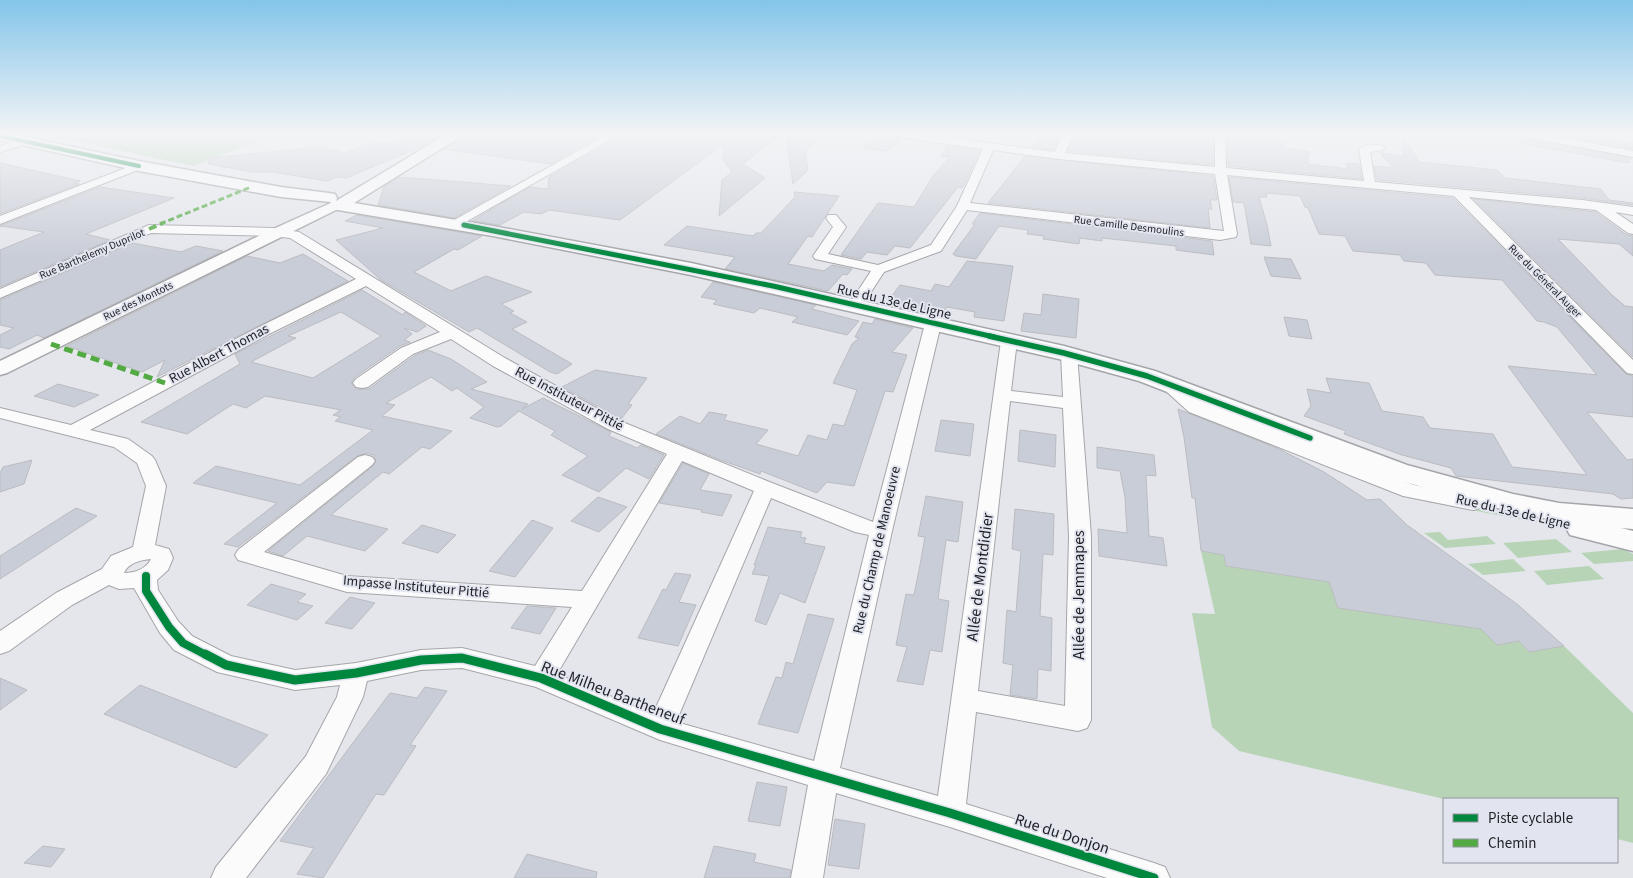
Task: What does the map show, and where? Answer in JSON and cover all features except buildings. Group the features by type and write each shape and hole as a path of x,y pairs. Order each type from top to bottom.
{"main road":[{"name":"Rue du 13e de Ligne","path":"187,175 283,193 292,198 333,203 355,209 373,210 453,224 699,270 1070,354 1166,384 1397,471 1540,509 1593,517 1633,519"},
{"path":"333,203 364,191 390,175"},
{"name":"Rue du 13e de Ligne","path":"1397,471 1448,496 1633,541"},
{"path":"1633,524 1633,531"}],"street":[{"path":"0,220 116,175"},
{"path":"453,224 541,175"},
{"path":"832,218 840,227 820,256 879,269 936,248 963,206 977,175"},
{"name":"Rue Camille Desmoulins","path":"963,206 1220,236 1231,234 1223,175"},
{"path":"1264,175 1457,192 1633,211"},
{"path":"1369,175 1370,185"},
{"name":"Rue du Général Auger","path":"1457,192 1633,369"},
{"name":"Rue des Montots","path":"0,369 333,203"},
{"path":"1598,206 1633,230"},
{"name":"Rue Barthelemy Duprilot","path":"0,294 149,229 276,232"},
{"name":"Rue Instituteur Pittié","path":"276,232 294,235 499,362 614,425 765,488 863,526 881,531"},
{"path":"855,306 879,269"},
{"name":"Rue Albert Thomas","path":"74,432 265,330 366,280"},
{"name":"Rue du Champ de Manoeuvre","path":"824,777 881,531 933,324"},
{"path":"362,383 406,351 453,333"},
{"name":"Allée de Montdidier","path":"956,815 965,699 1009,341"},
{"name":"Allée de Jemmapes","path":"965,699 1078,720 1080,536 1070,354"},
{"path":"1166,384 1195,408 1410,491 1473,503"},
{"path":"1002,395 1073,404"},
{"name":"Rue Milheu Bartheneuf","path":"0,412 121,444 145,460 156,486 145,564 146,591 169,627 183,644 226,666 295,680 356,673 421,660 462,658 541,678 660,729 956,815"},
{"path":"541,678 678,452"},
{"name":"Impasse Instituteur Pittié","path":"365,461 246,555 347,584 590,600"},
{"path":"660,729 765,488"},
{"path":"0,644 64,599 111,574 125,558 145,564"},
{"path":"227,878 316,765 350,697 356,673"},
{"path":"807,878 824,777"},
{"name":"Rue du Donjon","path":"956,815 1154,878"}],"green space":[{"path":"1398,493 1568,528 1428,502"},
{"path":"1440,532 1448,540 1487,536 1496,544 1445,548 1424,533"},
{"path":"1556,539 1572,552 1518,558 1503,543"},
{"path":"1623,549 1633,554 1633,561 1594,564 1581,553"},
{"path":"1201,551 1224,555 1226,566 1329,582 1339,608 1481,629 1497,645 1519,641 1529,652 1564,646 1633,713 1633,843 1618,839 1618,798 1443,799 1239,751 1212,727 1192,613 1215,614"},
{"path":"1513,559 1526,571 1483,575 1468,564"},
{"path":"1589,566 1604,579 1547,585 1534,571"}],"marked path":[{"path":"149,229 251,187"},
{"path":"51,344 165,383"}],"cycle path":[{"path":"464,225 773,286 1064,353 1147,376 1310,438"},
{"path":"146,576 146,591 169,627 183,643 226,665 295,680 356,673 421,660 462,658 541,678 660,729 950,813 1154,878"}]}
